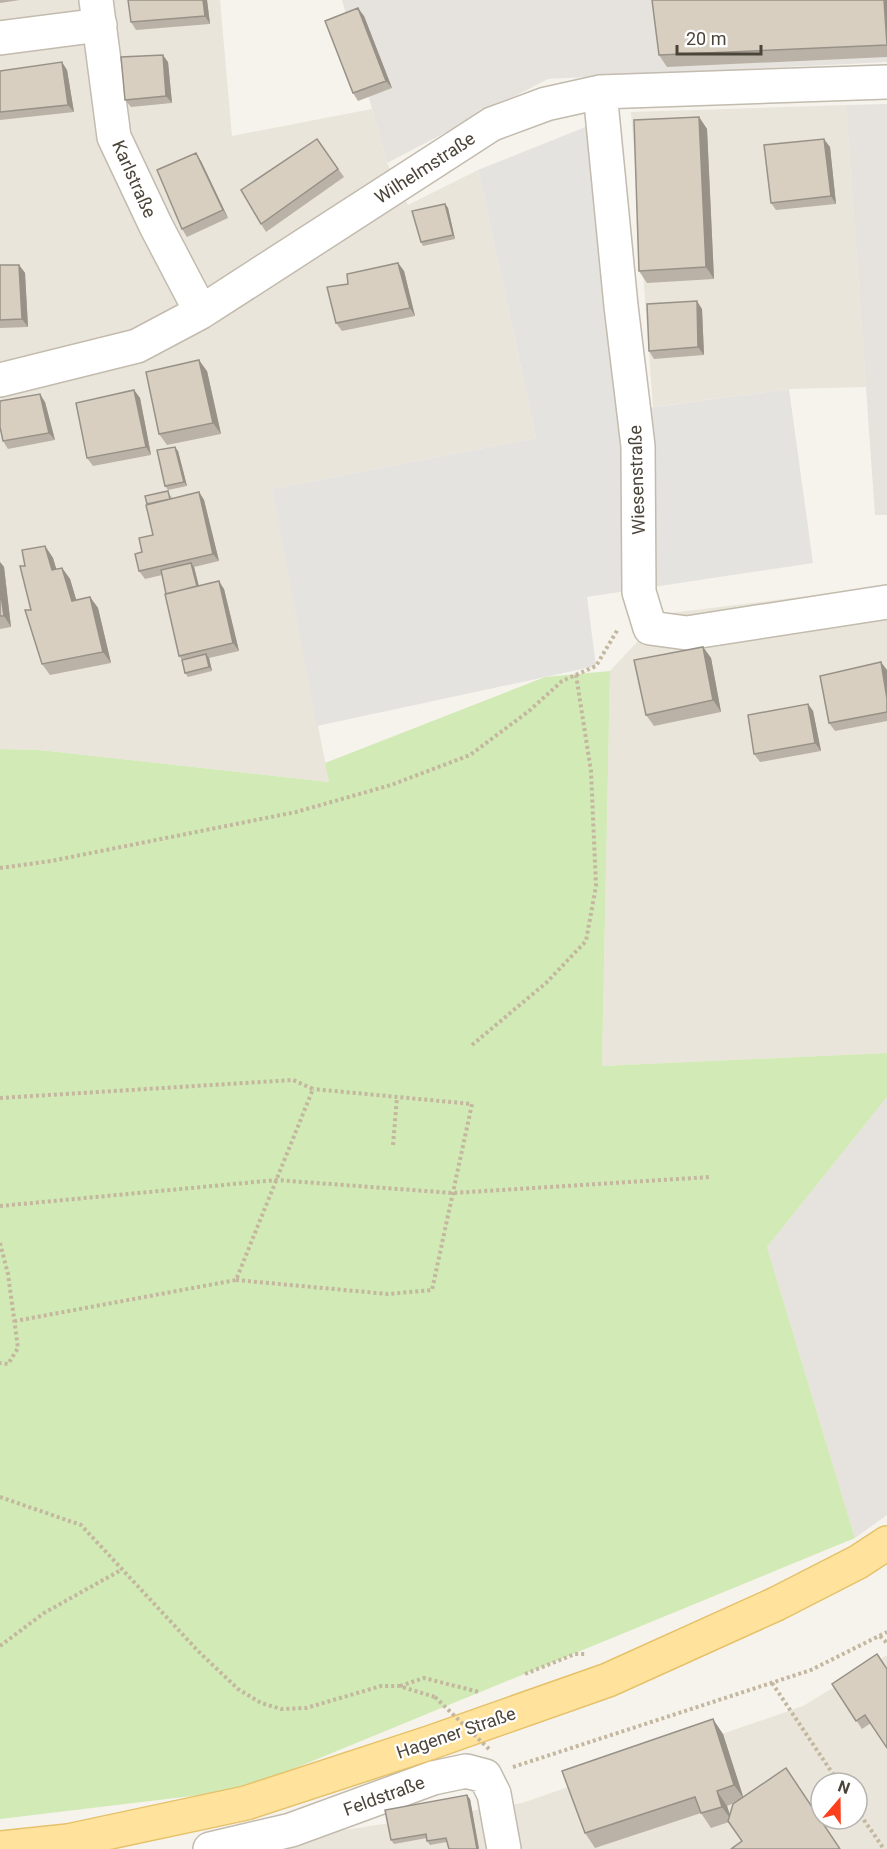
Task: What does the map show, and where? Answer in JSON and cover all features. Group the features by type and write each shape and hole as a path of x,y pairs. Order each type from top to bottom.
{"main road":[{"name":"Hagener Straße","path":"0,1848 68,1840 246,1803 429,1743 608,1680 776,1604 858,1562 887,1543"}],"street":[{"path":"0,38 98,13"},
{"name":"Karlstraße","path":"98,13 114,137 156,226 201,312"},
{"name":"Wilhelmstraße","path":"0,380 137,346 201,312 492,124 546,104 600,92 887,82"},
{"name":"Wiesenstraße","path":"600,92 621,306 638,446 639,592 650,628 687,633 887,602"},
{"path":"488,1763 504,1849"},
{"name":"Feldstraße","path":"210,1849 291,1830 433,1778 466,1771 488,1763"}],"path":[{"path":"0,868 51,861 296,812 391,785 470,755 529,711 562,681 596,666 639,592"},
{"path":"472,1045 546,983 586,940 596,886 591,771 576,675"},
{"path":"0,1098 293,1080 313,1089 472,1104 432,1290 388,1293 236,1280 15,1321"},
{"path":"236,1280 313,1089"},
{"path":"393,1145 397,1097"},
{"path":"0,1206 276,1180 453,1193 710,1178"},
{"path":"0,1243 18,1348 8,1364 0,1363"},
{"path":"0,1497 81,1525 198,1651 238,1689 261,1702 281,1709 306,1708 365,1689 399,1686 424,1678 481,1692"},
{"path":"0,1646 44,1613 121,1570"},
{"path":"399,1686 435,1697 488,1763 772,1683 811,1670 887,1632"},
{"path":"880,1635 887,1643"},
{"path":"523,1675 575,1654"},
{"path":"772,1683 831,1771"},
{"path":"869,1827 884,1849"}],"shaded area":[{"path":"0,0 220,0 232,136 372,109 387,163 408,205 478,170 536,438 272,489 329,782 39,750 0,749"},
{"path":"342,0 887,0 887,62 548,79 387,163"},
{"path":"887,104 887,515 875,515 846,105"},
{"path":"846,105 866,387 789,389 653,407 631,112"},
{"path":"588,126 625,411 789,389 813,563 587,597 596,666 317,726 272,489 536,438 478,170"},
{"path":"887,586 887,1053 602,1066 610,671 663,614"},
{"path":"887,1097 887,1515 855,1538 767,1247"},
{"path":"887,1655 887,1849 219,1849 522,1803 803,1706"}],"green space":[{"path":"610,671 602,1066 887,1053 887,1097 767,1247 855,1538 242,1790 0,1819 0,749 39,750 329,782 325,763 545,677"}],"building":[{"path":"128,0 203,0 205,16 131,22"},
{"path":"652,0 884,0 887,45 659,55"},
{"path":"358,8 386,81 353,93 325,21"},
{"path":"163,55 166,96 125,100 121,57"},
{"path":"62,62 68,105 0,112 0,71"},
{"path":"699,117 706,267 639,271 634,120"},
{"path":"317,139 338,169 261,224 241,190"},
{"path":"824,139 831,196 771,203 764,145"},
{"path":"196,153 223,210 182,229 157,170"},
{"path":"445,204 453,235 421,242 412,211"},
{"path":"398,263 410,308 336,323 327,287 348,284 347,274"},
{"path":"0,265 19,265 22,319 0,320"},
{"path":"697,301 698,347 649,351 647,304"},
{"path":"199,360 213,423 159,434 146,372"},
{"path":"134,390 146,447 87,458 76,403"},
{"path":"40,394 49,433 3,441 0,427 0,401"},
{"path":"175,447 184,482 165,486 157,450"},
{"path":"168,491 170,499 147,504 145,496"},
{"path":"199,492 213,554 139,571 135,554 142,552 139,538 153,535 146,505"},
{"path":"45,546 52,570 62,568 72,601 90,597 103,652 42,664 25,610 31,610 20,566 25,566 22,550"},
{"path":"191,563 197,586 166,594 161,570"},
{"path":"219,581 233,643 179,656 165,594"},
{"path":"0,589 4,616 0,616"},
{"path":"703,647 713,700 646,715 634,660"},
{"path":"206,654 209,667 185,673 182,660"},
{"path":"881,662 887,712 829,723 820,676"},
{"path":"808,704 815,743 754,754 748,715"},
{"path":"877,1654 887,1669 887,1748 865,1715 856,1721 832,1684"},
{"path":"713,1719 734,1785 717,1791 722,1807 701,1813 695,1797 585,1833 562,1771"},
{"path":"786,1768 809,1802 809,1831 828,1831 840,1849 731,1849 742,1841 728,1821 733,1804"},
{"path":"467,1795 477,1849 449,1849 446,1838 427,1841 426,1834 391,1840 385,1810"}]}
